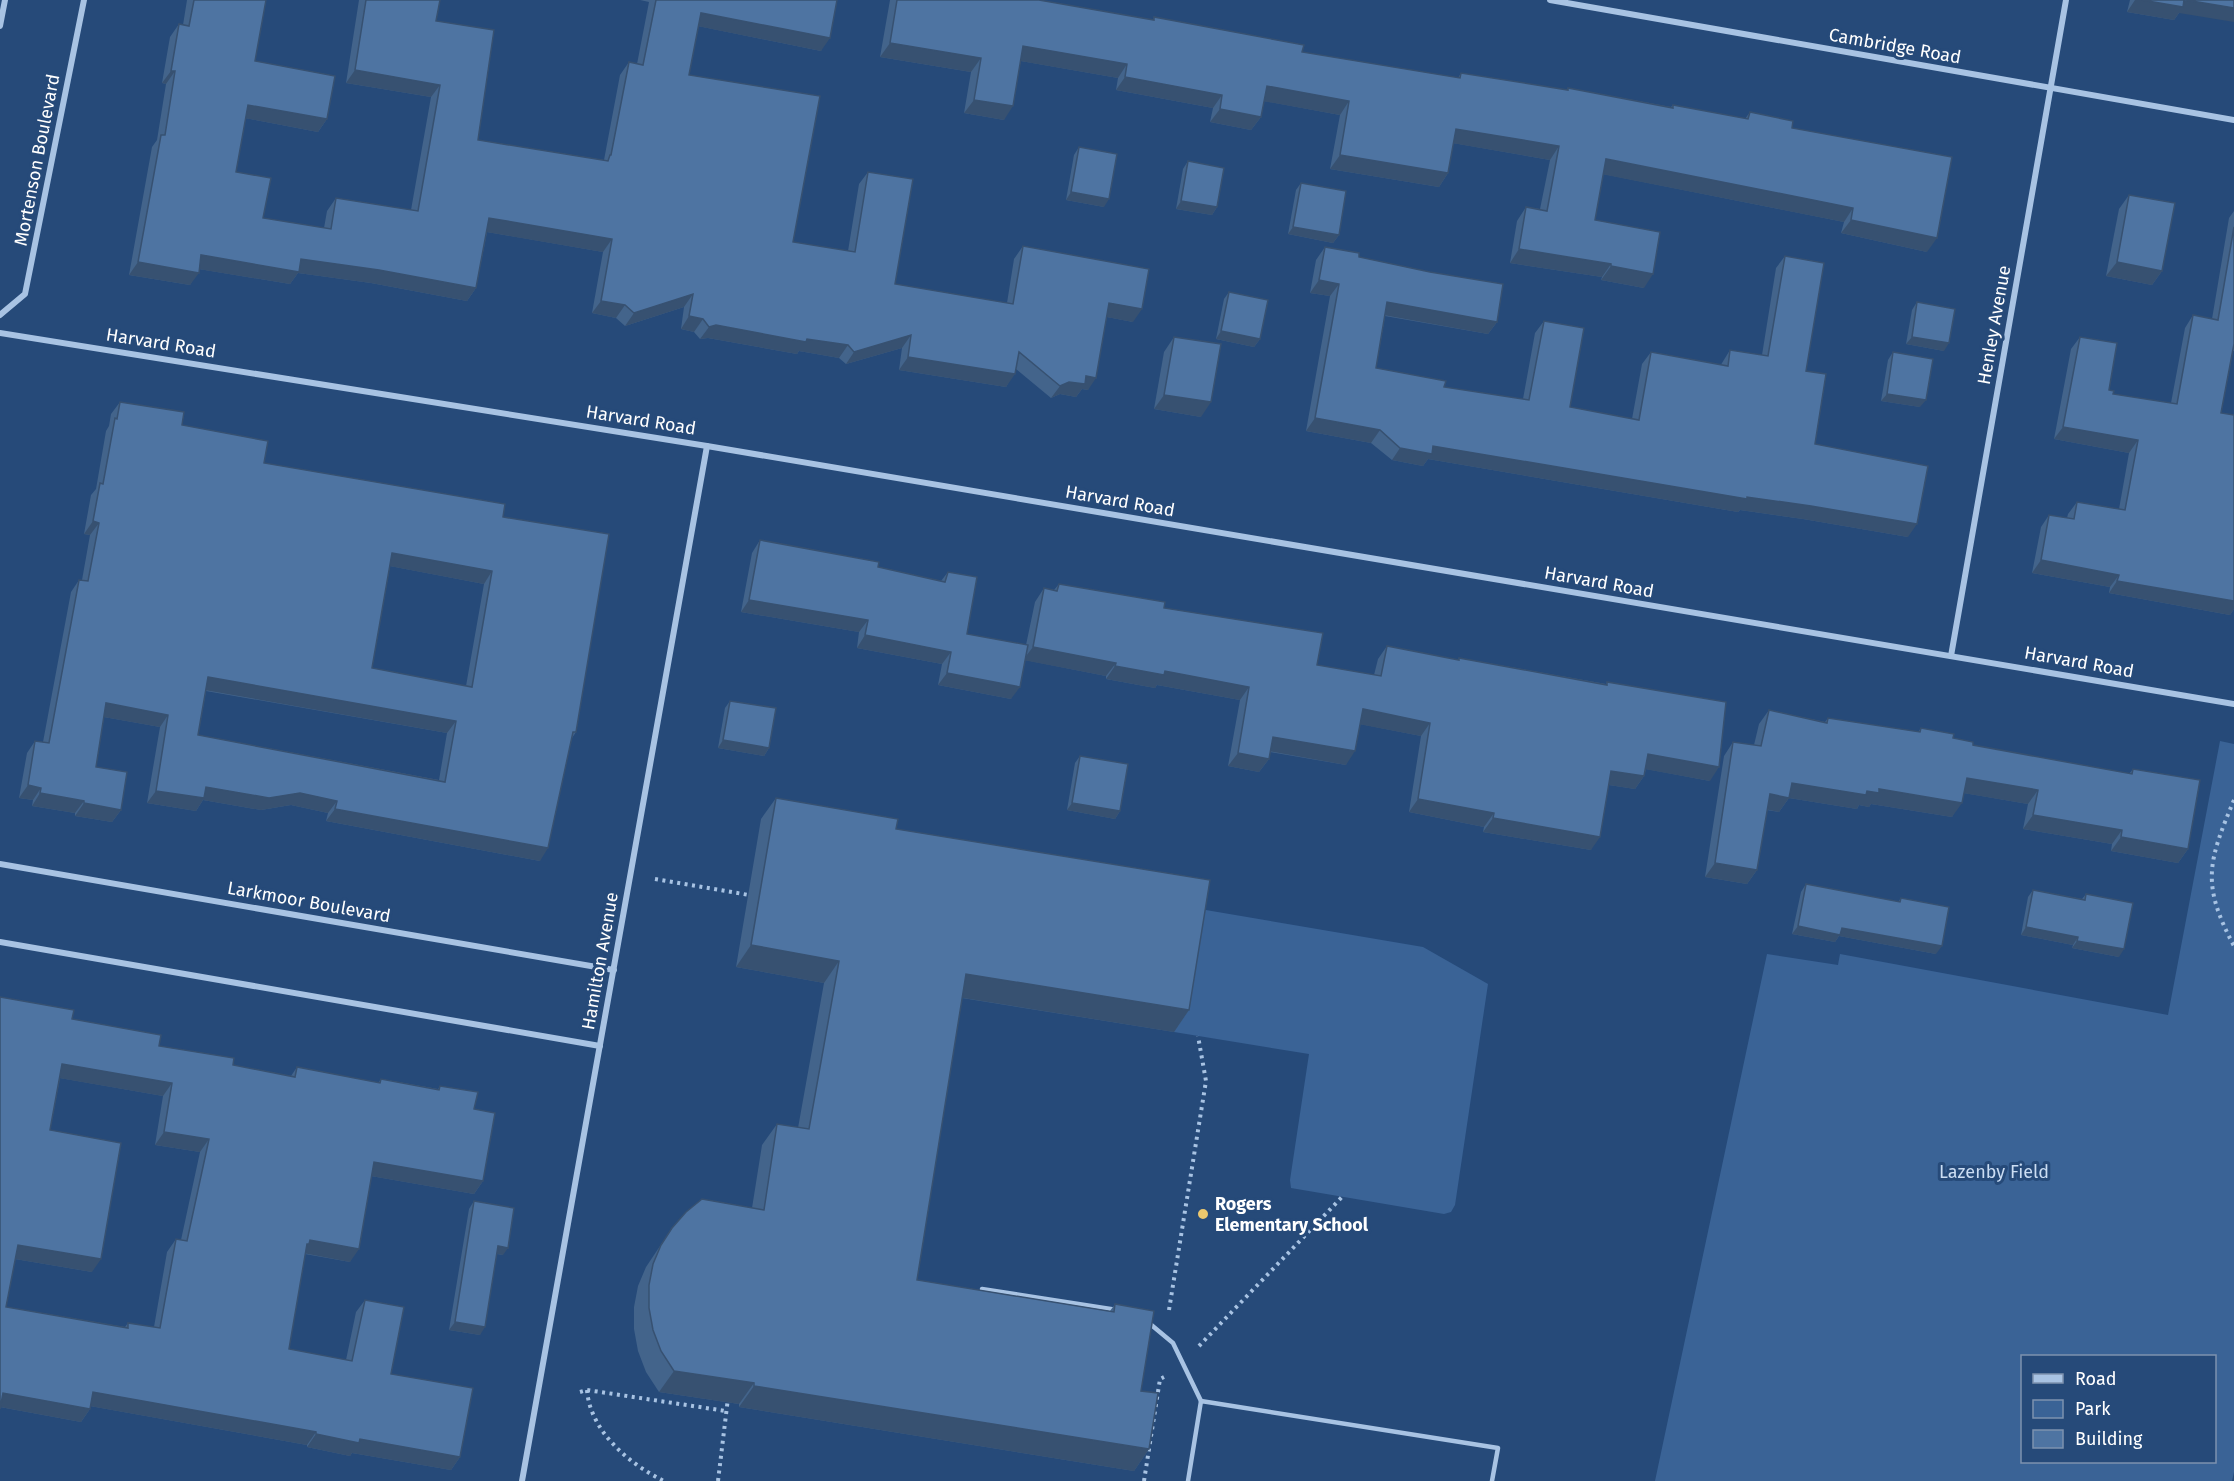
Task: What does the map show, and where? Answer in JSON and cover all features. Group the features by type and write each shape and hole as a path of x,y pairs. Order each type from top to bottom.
{"street":[{"path":"0,26 5,0"},
{"name":"Mortenson Boulevard","path":"0,315 25,294 84,0"},
{"name":"Cambridge Road","path":"1550,0 2234,120"},
{"name":"Henley Avenue","path":"1951,656 2066,0"},
{"name":"Harvard Road","path":"0,333 707,446 2234,704"},
{"name":"Hamilton Avenue","path":"522,1481 707,446"},
{"name":"Larkmoor Boulevard","path":"0,864 614,970"},
{"path":"0,942 600,1046"}],"lane":[{"path":"982,1288 1124,1312"},
{"path":"1143,1319 1173,1343 1201,1401 1188,1481"},
{"path":"1201,1401 1498,1448 1492,1481"}],"path":[{"path":"2234,800 2211,861 2211,880 2221,921 2234,946"},
{"path":"631,875 749,896"},
{"path":"1144,1481 1206,1081 1198,1036"},
{"path":"1160,1379 1205,1340 1342,1197"},
{"path":"587,1390 588,1404 614,1445 631,1460 664,1481"},
{"path":"580,1392 587,1390 726,1411"},
{"path":"718,1481 729,1393"}],"green space":[{"name":"Lazenby Field","path":"2220,741 2234,744 2234,1472 2232,1481 1655,1481 1767,954 1838,965 1840,954 2168,1015"},
{"path":"1194,908 1423,947 1488,984 1455,1205 1451,1212 1444,1214 1291,1188 1290,1180 1309,1054 1174,1032"}],"building":[{"path":"194,0 266,0 255,61 335,76 327,119 248,105 236,172 271,178 263,218 331,229 336,198 418,211 440,85 355,70 366,0 440,0 436,21 494,30 478,140 608,161 629,62 643,65 656,0 837,0 830,38 701,13 689,75 820,96 793,242 855,252 868,172 913,179 895,284 1013,304 1023,246 1149,269 1142,309 1109,303 1096,378 1086,376 1085,384 1069,382 1060,386 1019,352 1015,374 908,357 911,335 854,352 848,345 807,339 806,342 716,325 709,327 703,319 689,316 693,294 634,313 625,305 601,301 612,239 489,218 476,288 379,270 301,259 299,272 201,255 199,273 138,262 161,135 165,135 175,71 171,71 179,24 189,26"},
{"path":"897,0 1039,0 1154,20 1154,17 1304,45 1302,52 1460,78 1461,73 1568,90 1568,88 1673,108 1673,105 1748,119 1750,112 1793,121 1792,128 1952,157 1937,238 1851,220 1853,208 1606,159 1595,220 1660,232 1653,274 1611,266 1611,264 1519,249 1526,207 1547,211 1559,146 1456,129 1448,173 1340,155 1349,101 1267,86 1261,117 1220,109 1222,95 1125,77 1127,64 1023,46 1013,106 974,100 981,58 890,43"},
{"path":"2142,0 2184,0 2183,7"},
{"path":"2186,0 2234,0 2234,8"},
{"path":"1079,147 1117,154 1109,199 1071,192"},
{"path":"1188,161 1224,168 1217,207 1181,201"},
{"path":"1301,183 1346,191 1339,235 1293,227"},
{"path":"2129,195 2175,203 2162,271 2117,262"},
{"path":"2234,227 2234,344 2221,413 2234,415 2234,601 2117,581 2119,575 2041,560 2049,515 2074,519 2077,502 2125,510 2138,440 2063,427 2080,337 2117,343 2109,390 2114,391 2113,394 2177,404 2193,315 2218,320"},
{"path":"1325,247 1359,253 1359,257 1430,272 1503,284 1497,322 1387,302 1376,368 1446,381 1444,387 1529,400 1544,321 1584,328 1570,407 1639,420 1651,352 1728,366 1730,350 1768,356 1785,256 1824,263 1806,371 1826,374 1815,444 1928,466 1917,524 1811,506 1747,497 1747,499 1433,446 1432,454 1400,448 1380,430 1315,418 1339,284 1319,280"},
{"path":"1229,292 1268,300 1260,339 1221,331"},
{"path":"1917,302 1955,309 1949,343 1912,337"},
{"path":"1174,337 1221,344 1211,402 1164,395"},
{"path":"1893,352 1933,359 1926,400 1887,394"},
{"path":"120,402 184,412 182,425 268,441 264,463 505,504 503,517 609,534 576,732 573,732 548,848 335,809 337,801 300,793 269,798 206,787 204,798 156,791 168,715 106,703 96,767 127,772 121,810 40,793 41,788 28,785 35,741 49,743 79,580 88,581 99,523 93,521 100,483 103,484 115,418 117,419","holes":["392,553 492,571 472,687 372,668","208,677 456,721 445,782 198,735"]},
{"path":"760,540 879,562 878,567 945,582 948,572 977,577 967,634 1028,645 1020,687 947,673 951,652 865,635 868,620 749,600"},
{"path":"1059,584 1165,602 1164,608 1323,633 1317,665 1381,676 1387,646 1607,685 1607,682 1726,702 1719,767 1648,754 1644,776 1611,771 1600,837 1493,818 1494,813 1418,799 1430,723 1363,709 1355,751 1273,737 1269,759 1238,753 1249,687 1165,671 1164,675 1115,666 1116,663 1033,647 1044,588 1057,591"},
{"path":"730,701 776,708 769,748 723,740"},
{"path":"1769,710 1827,723 1828,718 1920,732 1921,728 1954,734 1953,738 1973,742 1973,745 2132,774 2133,769 2200,780 2188,849 2121,837 2122,830 2033,815 2038,790 1967,778 1962,803 1879,789 1879,793 1867,791 1866,795 1792,783 1789,798 1770,794 1757,870 1715,863 1733,742 1761,746"},
{"path":"1080,756 1128,764 1120,811 1072,803"},
{"path":"776,798 898,819 896,829 1210,880 1189,1010 966,974 917,1280 1114,1312 1115,1304 1154,1311 1141,1391 1158,1393 1149,1449 754,1386 754,1383 674,1371 661,1351 653,1330 649,1308 649,1285 653,1264 672,1228 702,1199 764,1210 777,1124 809,1129 839,961 751,945"},
{"path":"1806,884 1900,902 1901,898 1949,907 1942,946 1842,928 1840,935 1798,926"},
{"path":"2033,890 2085,900 2086,894 2133,903 2124,949 2077,941 2078,937 2026,927"},
{"path":"0,997 74,1010 72,1019 161,1035 159,1046 234,1058 233,1065 295,1077 297,1067 380,1083 381,1079 439,1090 440,1086 478,1092 474,1109 495,1113 483,1181 374,1162 359,1249 310,1240 307,1244 289,1349 352,1361 365,1300 404,1307 391,1374 473,1388 460,1457 360,1439 359,1443 316,1434 316,1432 93,1392 90,1409 3,1393 0,1409","holes":["62,1064 172,1083 164,1132 209,1139 187,1241 176,1239 160,1328 128,1323 128,1328 6,1307 18,1245 101,1259 121,1143 50,1130"]},
{"path":"474,1201 514,1208 508,1248 498,1246 485,1327 455,1322"}],"place":[{"name":"Rogers Elementary School","path":"1203,1214"}]}
